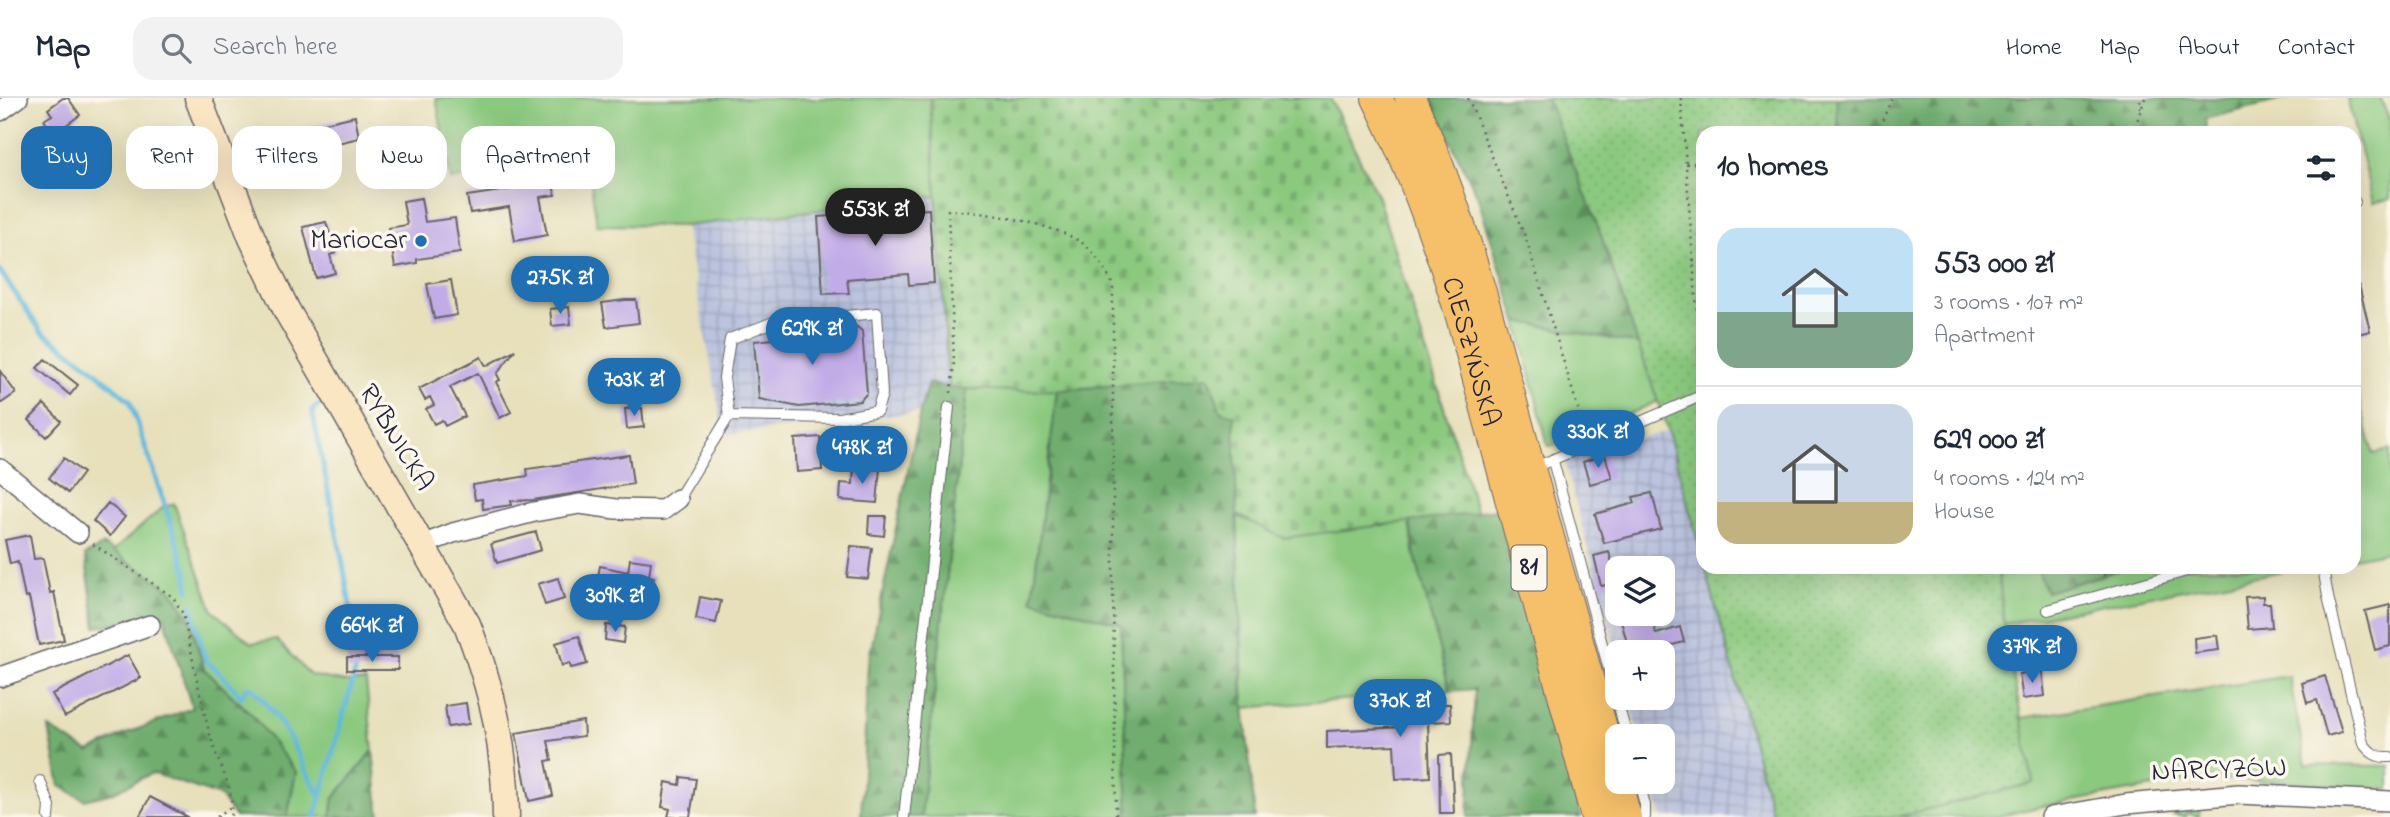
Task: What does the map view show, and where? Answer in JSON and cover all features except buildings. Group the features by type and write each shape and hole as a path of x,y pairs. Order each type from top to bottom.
{"main road":[{"name":"CIESZYŃSKA","path":"1377,98 1415,179 1462,320 1596,817"},
{"name":"CIESZYŃSKA","path":"1410,98 1427,134 1462,231 1491,324 1542,465 1609,724"},
{"name":"CIESZYŃSKA","path":"1624,794 1626,817"}],"street":[{"path":"0,111 18,98"},
{"name":"RYBNICKA","path":"198,98 252,238 286,311 467,624 496,712 505,776 506,817"},
{"path":"0,469 78,533"},
{"path":"422,545 453,533 534,512 580,504 616,509 663,510 678,499"},
{"path":"2,671 150,625"},
{"path":"1631,794 1643,817"},
{"name":"NARCYZÓW","path":"2051,817 2126,804 2239,794 2390,802"}],"lane":[{"path":"678,499 729,416 724,379 730,339 771,323 877,313 882,394 877,411 839,418 729,416"},
{"path":"1623,724 1542,465 1696,398"},
{"path":"904,817 949,407"},
{"path":"2048,610 2176,574"},
{"path":"2324,574 2362,743 2369,752 2381,758 2390,757"},
{"path":"40,781 50,806 49,817"}],"path":[{"path":"1468,98 1526,239 1589,445"},
{"path":"1681,98 1696,299"},
{"path":"1880,126 1892,98"},
{"path":"2140,98 2140,112"},
{"path":"2135,126 2145,98"},
{"path":"1686,164 1696,163"},
{"path":"949,407 954,362 948,210 978,212 1024,222 1060,232 1085,245 1103,267 1113,285 1116,817"},
{"path":"78,533 173,597 183,614 214,747 227,777 233,805 231,817"},
{"path":"217,817 233,805"}],"shaded area":[{"path":"937,196 949,388 929,383 920,412 724,435 685,226"},
{"path":"1668,431 1696,533 1696,574 1707,574 1773,817 1662,817 1655,794 1675,794 1675,724 1636,724 1632,710 1675,710 1675,640 1613,640 1609,626 1675,626 1675,556 1605,556 1605,610 1564,459"}],"green space":[{"path":"436,98 1330,98 1377,195 1477,513 1411,521 1414,551 1450,691 1244,708 1237,516 1249,521 1237,515 1234,415 967,197 937,196 685,226 597,225 592,189 615,189 615,126 461,126 461,178 451,180 447,158 447,126 441,126"},
{"path":"930,98 1330,98 1377,195 1477,513 1283,538 1237,515 1234,415 1221,411 1209,377 1057,390 949,388"},
{"path":"1429,98 1547,98 1598,226 1638,344 1517,321 1477,195"},
{"path":"1547,98 1836,98 1838,126 1696,126 1696,533 1668,431 1598,226"},
{"path":"1836,98 2289,98 2205,119 2206,126 1838,126"},
{"path":"2347,98 2380,98 2390,121 2390,199 2373,203 2361,155 2361,126 2354,126"},
{"path":"1517,321 1638,344 1658,401 1564,444 1548,446"},
{"path":"1209,377 1221,411 1234,415 1242,684 1255,817 1128,817 1121,624 1032,600 1057,390"},
{"path":"928,383 967,389 921,817 861,817 868,663"},
{"path":"967,389 1057,390 1032,599 1121,623 1128,817 921,817"},
{"path":"2361,406 2373,454 2390,450 2390,551 2361,557"},
{"path":"174,503 213,611 251,643 276,639 310,675 345,682 366,681 373,751 334,798 331,817 287,817 296,772 251,714 204,669 189,616 113,551 162,508"},
{"path":"1501,508 1581,817 1468,817 1475,689 1450,691 1414,551 1410,521"},
{"path":"104,545 172,591 189,616 204,669 251,714 296,772 287,817 235,817 220,796 152,773 112,793 85,800 60,786 49,728 89,752 123,735 192,708 164,616 96,627 85,555"},
{"path":"1707,574 1999,574 2004,624 2033,783 1896,817 1773,817"},
{"path":"1999,574 2040,574 2046,592 2105,574 2267,574 2004,624"},
{"path":"2040,574 2105,574 2046,592"},
{"path":"2289,676 2306,765 2390,766 2390,790 2301,782 2199,779 2038,807 1996,817 1896,817 2033,783 2021,718"},
{"path":"373,751 380,817 331,817 334,798"},
{"path":"2200,806 2199,817 2187,813 2186,817 2173,815 2176,807"}],"waterway":[{"path":"0,271 41,331 88,365 130,401 186,569 189,590"},
{"path":"315,817 359,658 312,410 322,403"},
{"path":"191,605 206,661 221,673 241,697 246,688 251,687 262,699 287,733 307,774 320,793"}],"place":[{"name":"Mariocar","path":"421,241"}]}
